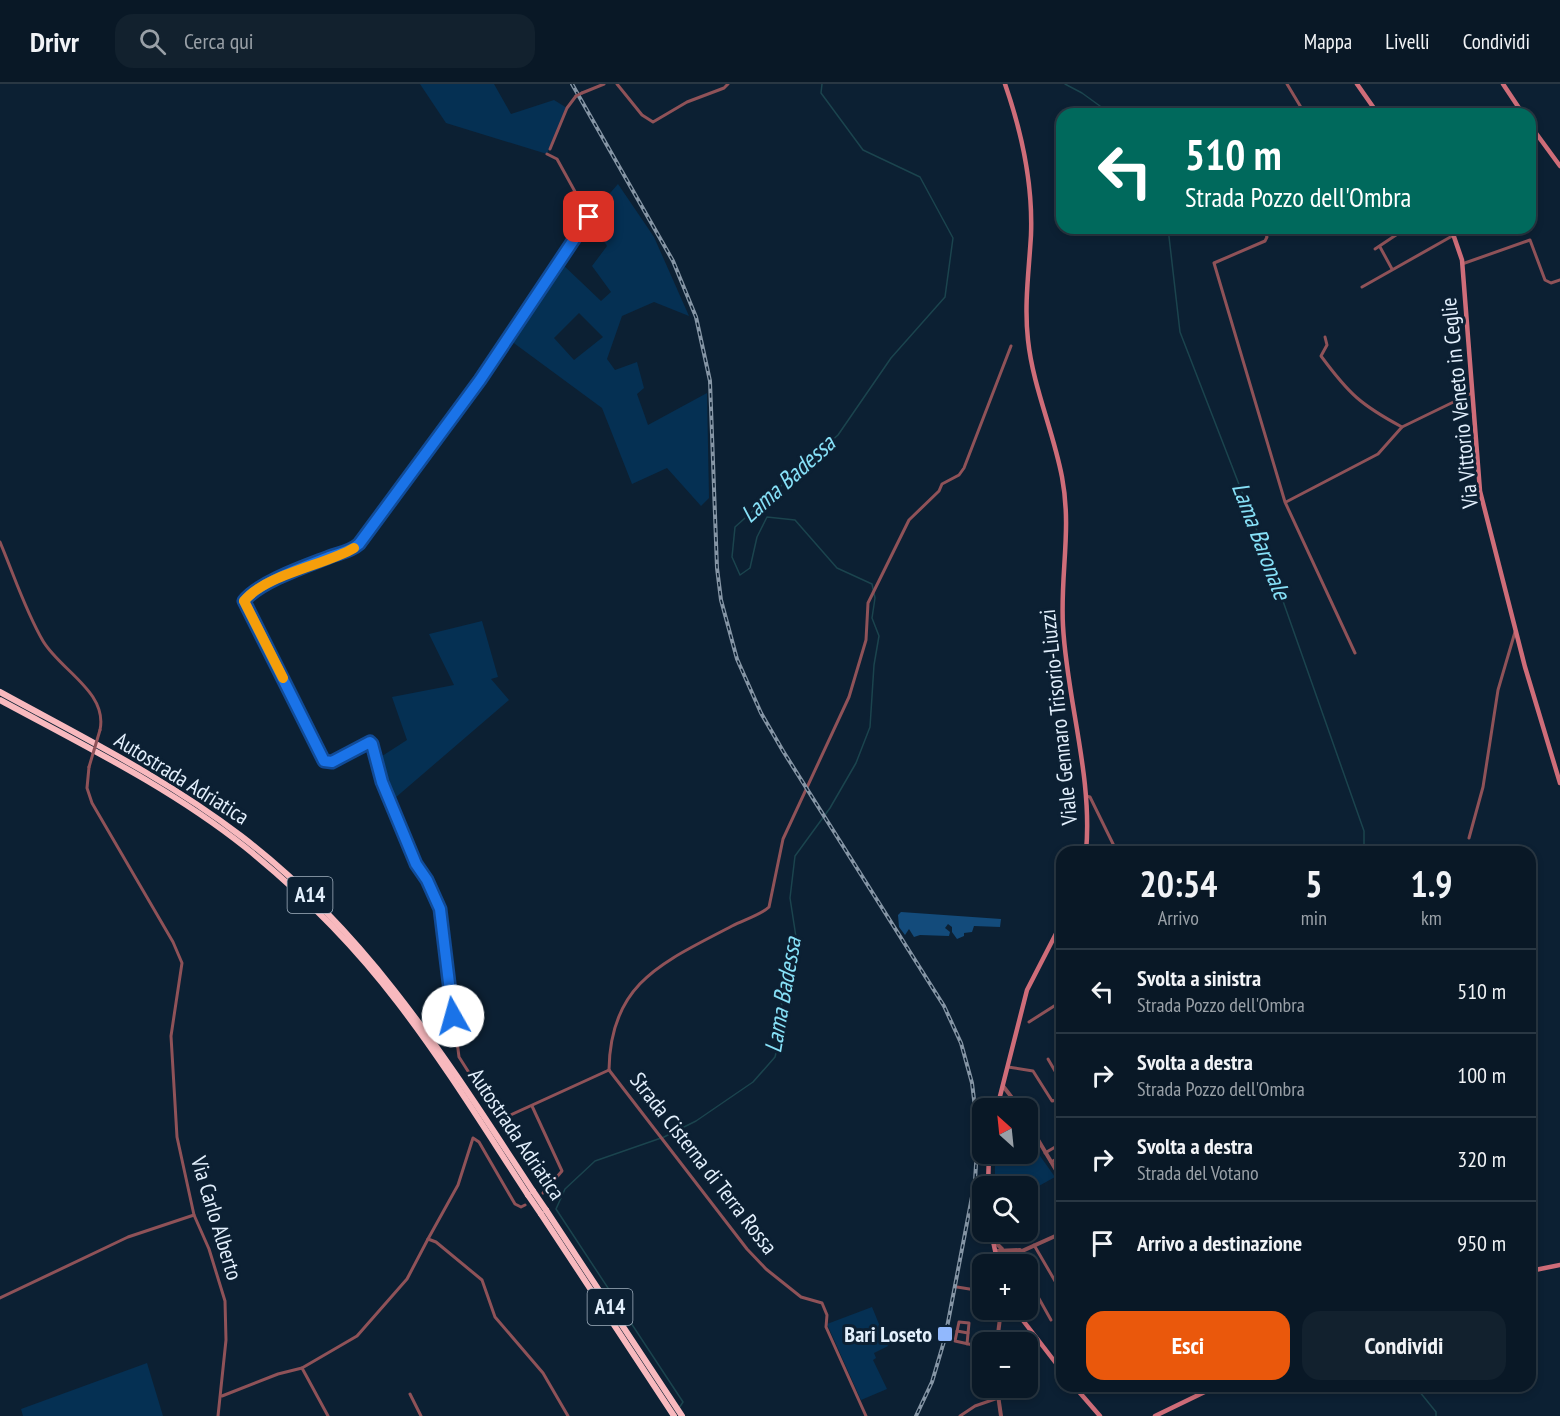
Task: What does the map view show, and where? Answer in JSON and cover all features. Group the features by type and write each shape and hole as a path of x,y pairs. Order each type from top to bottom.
{"highway":[{"name":"Autostrada Adriatica","path":"0,692 187,798 242,837 306,891 355,941 402,997 672,1406 682,1416"},
{"name":"Autostrada Adriatica","path":"0,700 124,768 200,815 245,847 313,907 399,1004 531,1193"},
{"name":"Autostrada Adriatica","path":"672,1406 674,1416"}],"main road":[{"name":"Viale Gennaro Trisorio-Liuzzi","path":"1005,84 1019,127 1028,171 1031,221 1026,329 1032,367 1064,487 1068,544 1063,594 1063,634 1086,796 1086,846"},
{"path":"1357,84 1374,108"},
{"path":"1503,84 1519,108"},
{"path":"1536,133 1560,166"},
{"name":"Via Vittorio Veneto in Ceglie","path":"1455,235 1462,264 1480,491 1560,783"},
{"path":"999,1098 1028,990 1056,934"},
{"path":"992,1242 995,1254"},
{"path":"1536,1270 1560,1265"},
{"path":"1023,1320 1056,1363"},
{"path":"1079,1392 1100,1416"},
{"path":"1155,1416 1199,1392"}],"street":[{"path":"550,149 567,108 576,96 604,84"},
{"path":"617,84 642,115 653,122 687,102 724,88 728,84"},
{"path":"1287,84 1301,108"},
{"path":"547,154 557,159 589,217 476,386 359,544 348,551 305,567 266,586 244,601 324,761 332,762 370,742 372,744 382,782 416,864 427,880 440,909 455,1033 461,1062 500,1118 532,1106 609,1070 609,1054 617,1017 627,996 676,955 769,907 783,839 849,697 866,640 868,603 909,520 942,484 959,475 964,468 1011,346"},
{"path":"1266,234 1265,241 1214,263 1272,466 1285,502 1355,653"},
{"path":"1375,249 1396,234"},
{"path":"1362,287 1455,235"},
{"path":"1462,264 1530,240 1545,280 1551,283 1560,280"},
{"path":"1380,246 1392,269"},
{"path":"1325,337 1327,345 1322,356 1341,384 1363,406 1402,428"},
{"path":"1285,502 1378,454 1402,428 1472,393"},
{"name":"Via Carlo Alberto","path":"0,543 43,642 99,704 102,720 89,767 87,788 92,803 173,942 182,963 171,1036 174,1104 177,1137 194,1215 209,1249 225,1301 226,1340 218,1416"},
{"path":"1469,838 1485,780 1498,690 1516,629"},
{"path":"1086,796 1090,797 1114,846"},
{"path":"1029,1022 1056,1005"},
{"path":"1048,1059 1056,1073"},
{"path":"1008,1067 1033,1071 1052,1101 1056,1100"},
{"name":"Strada Cisterna di Terra Rossa","path":"609,1070 747,1249 765,1269 801,1297 822,1303 827,1315 826,1327 866,1416"},
{"path":"1003,1086 1013,1098"},
{"path":"532,1106 562,1171 543,1193"},
{"path":"222,1395 302,1368 357,1336 407,1279 458,1185 473,1138 478,1142 515,1204 521,1207 525,1205"},
{"path":"1038,1141 1056,1170"},
{"path":"1045,1153 1056,1147"},
{"path":"1051,1162 1056,1159"},
{"path":"0,1298 128,1237 194,1215"},
{"path":"1016,1254 1056,1236"},
{"path":"428,1239 482,1280 495,1317 543,1373 568,1416"},
{"path":"995,1242 1002,1249"},
{"path":"1034,1245 1056,1283"},
{"path":"994,1251 1022,1250"},
{"path":"994,1251 998,1254"},
{"path":"957,1287 972,1289"},
{"path":"1038,1297 1051,1320"},
{"path":"967,1344 969,1323 959,1322 955,1341 967,1344 972,1345"},
{"path":"957,1331 968,1333"},
{"path":"302,1368 328,1416"},
{"path":"410,1394 421,1416"},
{"path":"960,1416 975,1406 998,1398 1001,1416"}],"shaded area":[{"path":"420,84 494,84 511,114 554,100 567,108 547,154 446,123"},
{"path":"618,184 654,237 689,316 654,302 622,316 607,359 615,370 637,362 644,388 637,394 648,425 707,393 709,498 701,506 667,468 632,484 602,408 507,338 560,262 601,301 611,292 592,266 607,246 589,217","holes":["579,313 603,337 574,360 554,338"]},
{"path":"482,621 498,677 491,679 509,700 395,798 379,758 407,740 392,697 454,685 429,634"},
{"path":"901,912 1001,919 1000,927 974,926 972,932 964,933 964,936 957,939 952,932 952,927 948,924 945,928 950,932 949,936 920,935 914,937 909,929 905,935 899,927 898,915"},
{"path":"1038,1153 1055,1177 1038,1186 1038,1176 995,1176 995,1164 1038,1164"},
{"path":"872,1307 888,1346 874,1353 876,1358 873,1360 887,1389 861,1400 827,1324"},
{"path":"147,1363 163,1416 23,1416 21,1409"}],"waterway":[{"name":"Lama Badessa","path":"679,1408 683,1402 556,1209 565,1189 595,1161 664,1137 696,1121 753,1082 775,1057 784,1020 780,994 789,974 796,937 790,898 795,856 830,808 856,763 870,727 874,665 879,636 872,618 875,598 872,584 837,568 795,520 767,517 757,537 750,568 740,575 732,557 735,527 838,435 891,358 945,297 953,238 920,177 863,150 821,93 822,84"},
{"name":"Lama Baronale","path":"1065,84 1103,108"},
{"name":"Lama Baronale","path":"1169,234 1180,332 1271,567 1364,831 1364,846"},
{"name":"Lama Baronale","path":"1420,1392 1436,1412 1436,1416"}],"railway":[{"path":"572,84 673,261 696,317 710,381 717,568 721,600 737,659 761,713 783,751 944,1006 961,1043 972,1083 978,1132 975,1181 945,1338 932,1382 916,1416"}],"slow traffic":[{"path":"283,678 244,601 266,586 305,567 354,548"}],"place":[{"name":"Bari Loseto","path":"945,1334"}],"route":[{"path":"453,1016 440,909 427,880 416,864 382,782 372,744 370,742 332,762 324,761 244,601 266,586 305,567 348,551 359,544 480,380 589,217"}]}
